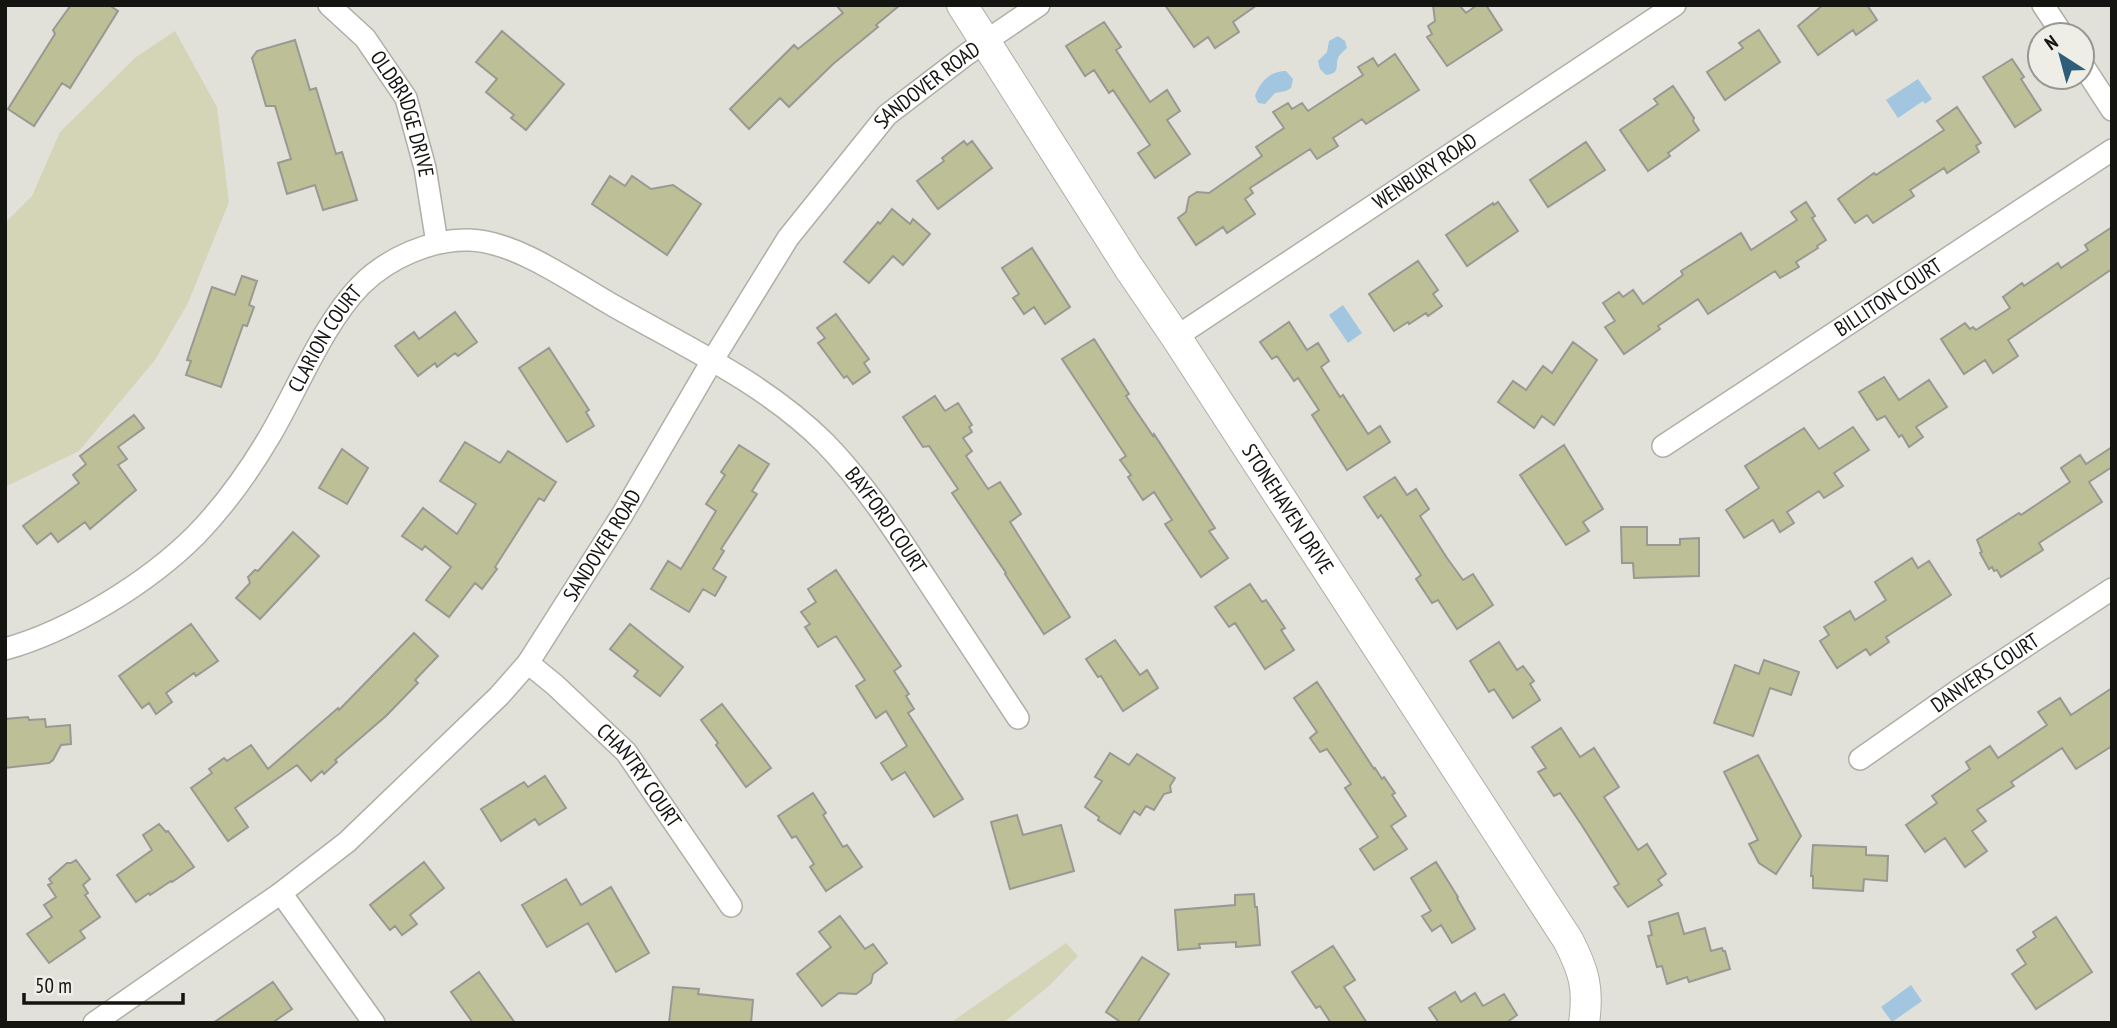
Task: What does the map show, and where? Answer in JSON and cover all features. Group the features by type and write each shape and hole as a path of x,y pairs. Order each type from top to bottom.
{"street":[{"name":"OLDBRIDGE DRIVE","path":"329,5 365,38 406,98 425,168 437,243"},
{"name":"STONEHAVEN DRIVE","path":"962,5 1122,257 1568,940 1583,973 1587,998 1584,1023"},
{"name":"SANDOVER ROAD","path":"94,1023 281,893 347,842 499,696 528,663 622,515 788,238 887,115 984,42 1039,5"},
{"name":"WENBURY ROAD","path":"1176,337 1675,5"},
{"path":"2043,5 2054,21"},
{"path":"2096,85 2112,110"},
{"name":"BILLITON COURT","path":"1663,446 2112,150"},
{"name":"CLARION COURT","path":"5,649 32,641 93,611 150,575 195,535 235,490 269,437 328,328 360,286 380,267 405,255 437,243 470,239 506,247 543,264 712,361"},
{"name":"BAYFORD COURT","path":"712,361 793,415 825,443 867,492 1018,718"},
{"name":"DANVERS COURT","path":"1860,759 1957,691 2112,589"},
{"name":"CHANTRY COURT","path":"528,663 626,752 731,906"},
{"path":"281,893 374,1023"}],"green space":[{"path":"175,31 217,107 229,202 188,303 155,360 79,451 5,487 5,223 32,196 60,132 136,57"},
{"path":"1066,943 1078,956 1049,986 1003,1023 950,1023"}],"water":[{"path":"1338,36 1345,41 1347,48 1339,56 1336,70 1326,75 1320,69 1318,61 1327,52 1329,41"},
{"path":"1286,71 1293,79 1291,88 1275,93 1265,104 1258,103 1255,96 1263,82 1270,75"},
{"path":"1918,79 1932,99 1925,104 1923,101 1898,118 1886,100"},
{"path":"1343,305 1362,333 1348,343 1329,315"},
{"path":"1911,985 1922,1001 1892,1022 1881,1007"}],"building":[{"path":"71,5 109,5 118,11 70,88 62,83 34,126 8,109 55,34 53,30"},
{"path":"836,5 900,5 789,107 780,98 749,129 730,109 794,45 798,49 843,13"},
{"path":"1165,5 1257,5 1233,22 1239,32 1215,48 1208,37 1194,47"},
{"path":"1433,5 1459,5 1466,13 1477,5 1486,5 1502,30 1447,66 1427,37 1432,34 1428,26 1435,21"},
{"path":"1823,5 1867,5 1877,20 1856,35 1853,30 1818,55 1798,26"},
{"path":"1104,22 1121,47 1116,50 1150,102 1167,90 1180,111 1167,120 1190,154 1155,178 1138,153 1150,145 1113,90 1109,93 1094,70 1085,76 1066,46"},
{"path":"1759,30 1780,62 1725,100 1707,72 1743,48 1739,43"},
{"path":"502,31 564,84 526,130 511,118 514,115 486,92 497,79 476,62"},
{"path":"295,40 310,90 316,88 336,154 342,152 357,200 323,210 315,185 287,194 278,163 291,159 275,106 266,106 252,58 257,51"},
{"path":"1395,54 1419,90 1366,124 1362,119 1333,138 1338,146 1317,159 1310,149 1250,188 1253,193 1245,199 1255,214 1227,233 1223,227 1196,245 1178,218 1186,212 1189,197 1197,192 1209,193 1262,156 1256,147 1284,128 1273,112 1288,103 1292,109 1302,103 1308,111 1363,75 1358,67 1373,58 1378,66"},
{"path":"2012,59 2024,77 2021,79 2026,91 2029,91 2041,110 2015,127 1983,77"},
{"path":"1673,86 1699,130 1648,171 1620,130 1658,104 1654,99"},
{"path":"1957,107 1981,143 1976,146 1979,152 1947,173 1944,168 1910,190 1914,196 1873,223 1867,215 1855,223 1838,199 1874,173 1876,175 1944,130 1937,121"},
{"path":"964,141 967,145 972,141 992,168 938,209 917,181 944,161 942,158"},
{"path":"1586,142 1605,170 1548,207 1530,180"},
{"path":"610,176 625,186 632,176 651,189 673,185 701,204 667,255 592,204"},
{"path":"1498,202 1518,231 1467,266 1446,235"},
{"path":"1806,202 1815,216 1812,218 1826,240 1796,262 1799,267 1780,278 1775,271 1708,314 1698,299 1658,326 1660,329 1624,354 1605,327 1615,321 1603,303 1619,292 1623,297 1633,290 1643,304 1683,275 1681,271 1741,233 1751,250 1797,220 1791,212"},
{"path":"892,209 910,224 913,219 930,234 903,265 893,256 869,283 844,262"},
{"path":"2112,227 2112,269 2008,340 2018,356 1993,373 1985,360 1964,374 1941,339 1965,323 1970,329 1973,327 1976,330 2010,308 2003,297 2058,263 2061,268 2088,250 2085,245"},
{"path":"1032,248 1070,307 1045,324 1034,307 1024,314 1013,298 1019,294 1002,268"},
{"path":"1418,261 1438,290 1433,294 1442,306 1428,316 1426,313 1394,331 1369,294"},
{"path":"242,276 257,281 249,305 254,307 247,326 243,325 221,387 186,375 191,361 187,360 212,287 235,295"},
{"path":"455,312 477,342 458,356 455,353 437,367 435,363 418,376 395,346 414,332 419,339"},
{"path":"836,314 869,359 864,363 870,372 853,384 847,376 844,378 818,343 825,338 817,328"},
{"path":"1289,322 1307,350 1318,343 1329,361 1321,367 1368,434 1380,426 1390,442 1347,470 1312,415 1319,410 1298,378 1294,381 1277,356 1272,359 1260,342"},
{"path":"1094,339 1129,394 1126,396 1215,528 1209,531 1228,558 1201,577 1165,524 1172,520 1154,492 1143,500 1128,477 1131,475 1120,460 1126,456 1062,359"},
{"path":"1573,342 1597,360 1554,425 1542,416 1534,428 1498,402 1513,381 1526,390 1543,366 1552,373"},
{"path":"549,348 589,410 586,412 594,426 567,442 519,368"},
{"path":"1884,377 1899,400 1929,380 1947,407 1916,427 1923,437 1909,447 1885,416 1877,420 1859,392"},
{"path":"935,396 945,411 958,403 972,425 969,427 972,432 963,438 972,451 966,456 988,489 1000,482 1021,514 1010,522 1070,617 1044,634 952,493 958,489 929,446 923,447 903,417"},
{"path":"134,415 144,428 118,447 127,459 118,465 136,490 90,529 85,522 58,542 51,533 37,544 23,526 79,483 73,475 86,464 80,456"},
{"path":"1853,427 1869,450 1834,473 1843,486 1824,498 1819,491 1787,512 1794,523 1780,532 1773,520 1744,538 1726,510 1759,488 1745,466 1804,428 1819,449"},
{"path":"465,442 500,463 508,451 556,482 544,501 539,498 482,589 475,583 449,617 426,600 451,567 425,546 422,550 402,536 423,508 457,534 476,504 440,481"},
{"path":"739,445 769,464 752,491 757,494 721,549 724,551 713,569 726,577 715,596 703,589 689,612 651,589 668,561 681,569 716,511 706,504 725,475 721,472"},
{"path":"1564,445 1603,509 1583,522 1589,531 1566,545 1520,475"},
{"path":"2112,447 2112,467 2089,482 2102,502 2039,543 2043,550 2001,577 1997,570 1994,571 1992,567 1989,569 1980,553 1982,552 1977,540 2070,482 2061,468 2080,455 2086,464"},
{"path":"342,449 368,468 347,504 319,488"},
{"path":"1395,477 1407,495 1416,489 1429,509 1420,516 1447,558 1463,580 1473,574 1493,605 1457,629 1438,600 1432,603 1416,579 1421,575 1381,515 1378,518 1364,497"},
{"path":"1621,527 1647,527 1647,545 1680,545 1680,539 1699,538 1699,576 1634,578 1633,563 1622,563"},
{"path":"293,532 319,556 260,619 236,598 250,583 248,577 255,570 258,571"},
{"path":"1912,558 1918,568 1929,561 1951,595 1886,637 1889,642 1870,655 1866,649 1837,668 1820,641 1829,635 1824,627 1850,611 1855,620 1886,600 1875,582"},
{"path":"836,570 901,666 894,671 909,694 906,696 914,709 908,713 963,799 934,817 905,772 892,780 881,763 907,746 886,711 876,718 856,686 865,680 836,636 818,647 805,627 810,624 801,612 816,602 808,589"},
{"path":"1250,584 1262,602 1266,600 1285,628 1281,630 1294,650 1265,669 1235,623 1229,627 1215,607"},
{"path":"191,624 218,661 196,676 194,673 166,693 172,702 156,714 149,703 142,708 119,676"},
{"path":"630,624 683,667 660,696 634,676 638,671 610,649"},
{"path":"414,633 438,656 415,680 418,683 386,716 335,760 337,762 324,774 322,771 311,781 297,765 235,808 248,827 228,841 191,788 212,773 209,769 224,758 227,761 251,745 268,769 338,708 339,710"},
{"path":"1115,640 1140,675 1147,670 1158,688 1123,711 1101,676 1098,677 1086,659"},
{"path":"1499,642 1517,670 1523,666 1534,681 1530,684 1540,700 1513,718 1494,689 1489,692 1470,661"},
{"path":"1764,660 1799,672 1791,695 1770,688 1753,736 1714,723 1735,665 1759,674"},
{"path":"1317,682 1374,769 1382,779 1384,777 1395,793 1392,795 1406,816 1391,826 1407,849 1374,870 1360,849 1378,837 1345,788 1351,784 1327,749 1320,752 1310,738 1317,732 1294,698"},
{"path":"2112,688 2112,746 2076,769 2062,748 2011,782 2014,786 1977,810 1986,821 1972,831 1987,851 1965,867 1945,838 1925,852 1906,825 1937,803 1932,796 1970,769 1966,762 1990,746 1998,758 2047,725 2038,712 2060,698 2071,715"},
{"path":"722,704 771,768 746,787 701,720"},
{"path":"28,717 29,720 45,719 46,727 70,725 71,744 61,745 49,763 5,768 5,719"},
{"path":"1561,728 1580,757 1594,748 1619,787 1604,797 1638,850 1647,844 1666,874 1658,880 1662,885 1628,907 1614,887 1619,884 1581,824 1560,793 1554,796 1538,772 1546,768 1532,747"},
{"path":"1110,753 1129,765 1137,754 1175,778 1170,786 1171,792 1164,794 1154,810 1146,806 1140,815 1134,811 1120,834 1098,820 1099,817 1085,807 1102,781 1095,777"},
{"path":"1758,755 1801,836 1776,874 1759,863 1749,844 1758,840 1724,772"},
{"path":"545,776 566,808 539,825 535,819 501,841 481,809 524,782 528,787"},
{"path":"813,793 843,847 847,845 862,867 826,891 810,867 814,864 796,836 792,838 778,816"},
{"path":"1017,815 1023,835 1061,825 1074,871 1010,889 991,822"},
{"path":"159,824 168,831 194,867 136,902 117,875 152,850 143,835"},
{"path":"1813,845 1866,847 1866,855 1888,856 1887,881 1864,879 1863,891 1813,888"},
{"path":"76,860 90,879 83,885 88,893 85,895 100,917 80,931 85,938 49,963 27,934 52,917 44,905 56,897 48,885 52,883 49,879 67,863"},
{"path":"424,862 444,888 410,915 417,924 402,935 395,926 390,930 370,905"},
{"path":"1436,862 1475,929 1452,943 1441,925 1432,931 1422,916 1431,911 1411,878"},
{"path":"566,879 581,905 611,887 649,953 616,972 588,923 547,947 522,905"},
{"path":"1254,894 1260,945 1236,947 1236,942 1199,944 1200,948 1178,950 1175,910 1235,905 1235,895"},
{"path":"1678,913 1684,934 1705,928 1711,951 1722,948 1730,969 1689,982 1687,977 1667,984 1662,966 1657,967 1648,936 1652,935 1649,922"},
{"path":"840,916 865,949 873,944 887,963 873,974 871,983 856,994 839,993 822,1006 797,974 831,947 819,932"},
{"path":"2056,917 2092,972 2036,1009 2012,974 2026,964 2017,950 2036,937 2033,932"},
{"path":"1333,946 1355,980 1344,987 1367,1023 1331,1023 1320,1006 1316,1008 1292,972"},
{"path":"1142,957 1169,974 1137,1023 1122,1023 1106,1012"},
{"path":"479,972 515,1023 473,1023 451,992"},
{"path":"273,982 292,1009 272,1023 213,1023"},
{"path":"673,987 699,989 698,994 753,1000 751,1023 669,1023"},
{"path":"1455,992 1461,1002 1475,993 1483,1006 1504,994 1517,1015 1506,1023 1439,1023 1429,1008"}]}
